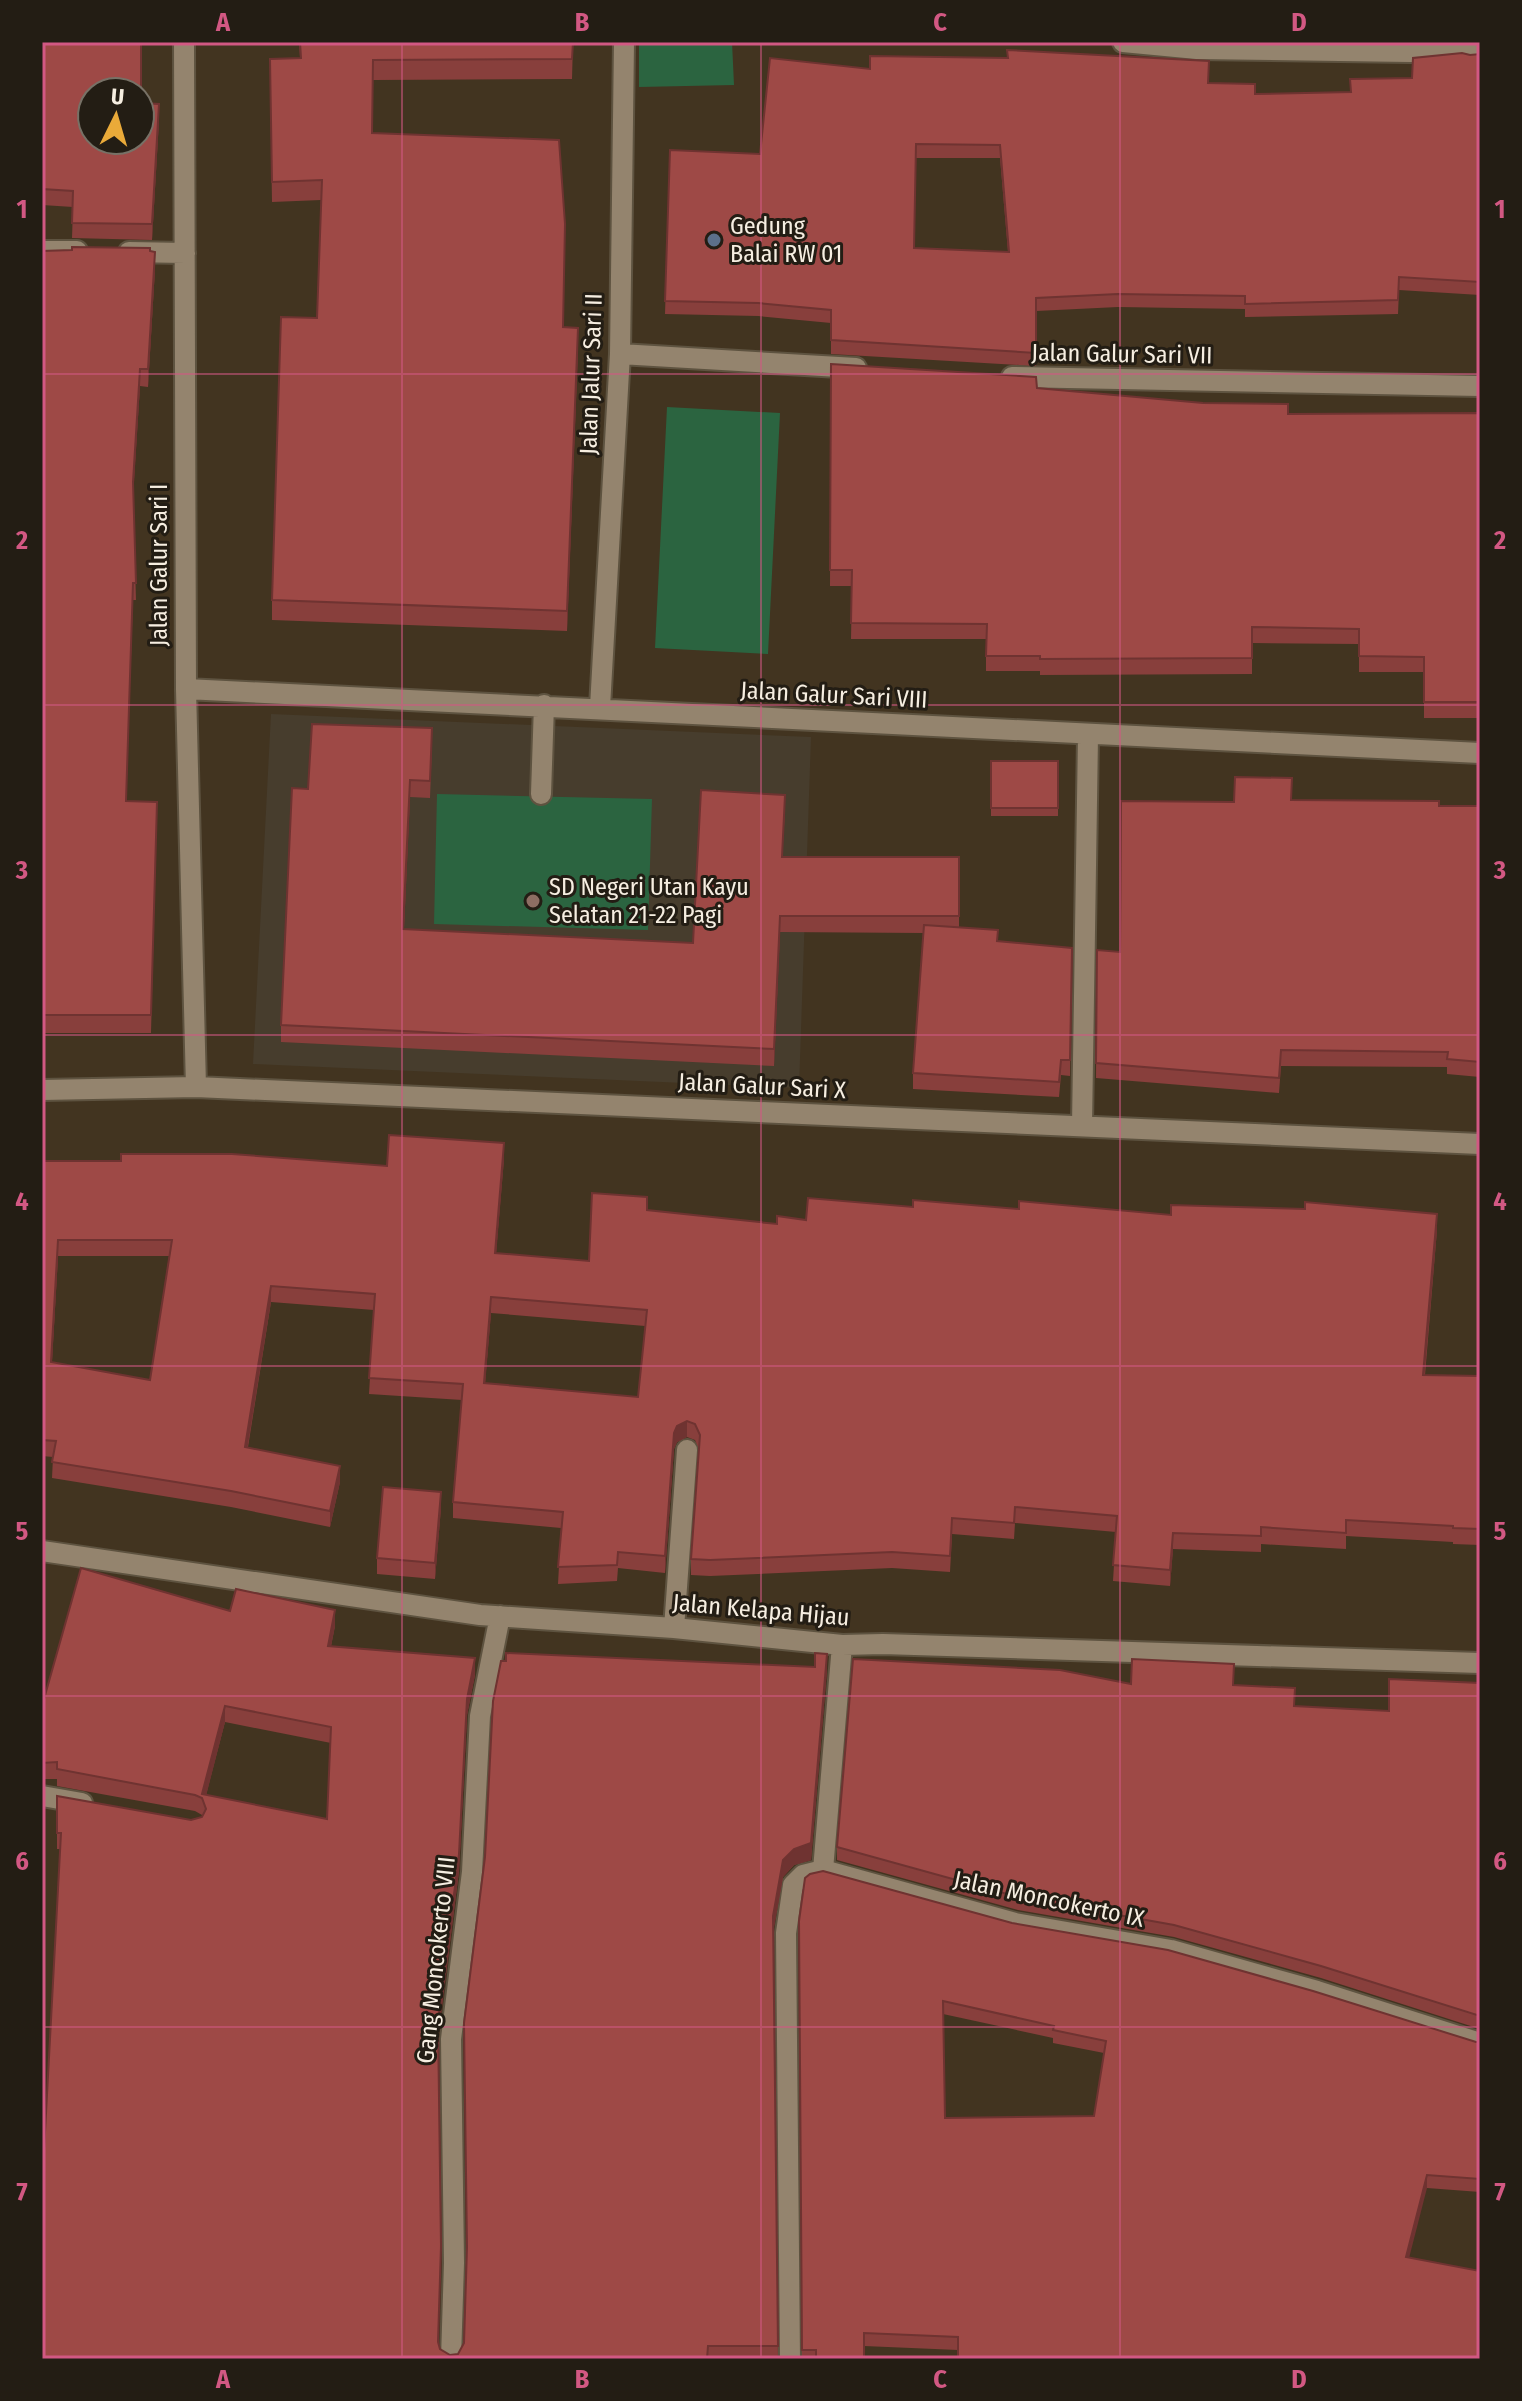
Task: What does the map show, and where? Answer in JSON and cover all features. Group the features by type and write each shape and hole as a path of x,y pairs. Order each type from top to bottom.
{"street":[{"name":"Jalan Galur Sari I","path":"184,42 186,689 196,1087"},
{"name":"Jalan Jalur Sari II","path":"600,707 620,354 624,42"},
{"path":"1123,42 1197,49 1480,53"},
{"path":"42,251 185,253"},
{"path":"620,354 884,370"},
{"name":"Jalan Galur Sari VII","path":"992,376 1054,380 1480,386"},
{"name":"Jalan Galur Sari VIII","path":"186,689 600,707 1088,736 1480,753"},
{"path":"541,794 544,705"},
{"path":"1082,1126 1088,736"},
{"name":"Jalan Galur Sari X","path":"42,1090 196,1087 1480,1144"},
{"path":"674,1628 687,1450"},
{"name":"Jalan Kelapa Hijau","path":"42,1551 500,1616 674,1628 842,1645 1480,1663"},
{"name":"Gang Moncokerto VIII","path":"451,2359 454,2263 451,2039 472,1872 480,1716 500,1616"},
{"path":"790,2359 786,1933 793,1885 803,1875 823,1870 842,1645"},
{"path":"42,1796 104,1807"},
{"name":"Jalan Moncokerto IX","path":"823,1870 1015,1923 1171,1950 1317,1991 1480,2043"}],"shaded area":[{"name":"SD Negeri Utan Kayu Selatan 21-22 Pagi","path":"271,714 811,737 799,1088 253,1064"}],"green space":[{"path":"639,42 732,42 734,85 639,87"},
{"path":"667,407 780,413 768,654 655,648"},
{"path":"437,794 652,799 648,930 434,924"}],"building":[{"path":"42,42 141,42 141,76 76,76 76,156 156,156 152,224 72,223 73,191 42,189"},
{"path":"300,42 573,42 572,59 373,60 372,133 559,140 565,224 563,327 578,328 567,611 272,600 281,317 317,318 322,180 272,182 270,59 301,58"},
{"path":"1007,50 1209,61 1208,83 1255,84 1255,94 1351,92 1350,79 1412,78 1413,58 1480,54 1480,282 1399,277 1398,300 1245,304 1245,296 1118,294 1036,298 1036,353 831,340 831,310 758,303 665,301 670,150 760,154 770,58 870,69 870,56 1008,58","holes":["916,144 1000,145 1009,252 914,248"]},
{"path":"156,104 159,104 156,155"},
{"path":"72,247 150,248 155,252 148,369 140,369 133,482 136,583 133,583 126,801 157,802 151,1015 42,1015 42,251 72,250"},
{"path":"831,364 1036,377 1037,388 1203,403 1288,404 1288,414 1480,413 1480,702 1424,702 1424,657 1359,656 1359,629 1252,627 1252,658 1040,659 1040,656 986,656 987,624 851,623 852,570 830,570"},
{"path":"312,724 432,728 430,781 410,780 403,929 693,943 701,790 785,795 782,857 959,857 959,916 780,916 774,1049 281,1025 292,788 308,789"},
{"path":"991,761 1058,761 1058,808 991,808"},
{"path":"1235,777 1292,778 1291,800 1439,801 1439,806 1480,806 1480,1062 1447,1059 1448,1052 1281,1050 1279,1078 1096,1063 1097,950 1120,952 1121,801 1234,802"},
{"path":"924,925 998,930 997,941 1072,948 1070,1060 1061,1060 1059,1082 913,1073"},
{"path":"389,1135 504,1143 495,1253 589,1261 592,1193 647,1197 647,1210 777,1224 777,1216 806,1220 808,1198 913,1207 913,1200 1019,1209 1019,1201 1171,1215 1171,1205 1305,1209 1305,1202 1437,1214 1423,1375 1480,1376 1480,1529 1346,1520 1346,1533 1261,1527 1261,1536 1173,1533 1170,1570 1113,1565 1117,1516 1015,1507 1014,1523 952,1518 950,1556 892,1552 691,1559 700,1435 695,1424 687,1421 677,1426 674,1433 665,1556 618,1552 617,1565 558,1567 563,1512 453,1502 463,1384 369,1378 375,1294 271,1286 245,1447 340,1466 330,1511 231,1491 52,1462 56,1441 42,1440 42,1161 121,1161 121,1154 232,1154 387,1166","holes":["58,1240 172,1240 150,1380 51,1362","491,1297 647,1310 638,1397 484,1383"]},
{"path":"383,1487 441,1492 435,1563 377,1558"},
{"path":"81,1568 230,1611 236,1589 335,1610 328,1646 475,1658 467,1699 459,1854 438,2023 441,2246 438,2342 440,2349 450,2355 458,2354 464,2343 467,2247 464,2023 485,1857 493,1701 501,1661 506,1661 506,1653 815,1667 815,1653 827,1654 811,1843 794,1849 783,1860 773,1916 778,2346 708,2346 707,2359 42,2359 42,2188 61,1833 57,1833 57,1796 191,1820 202,1817 206,1809 202,1798 195,1795 57,1769 57,1762 42,1763 42,1706","holes":["225,1706 331,1727 327,1819 202,1794"]},
{"path":"853,1659 1060,1670 1131,1684 1132,1659 1234,1664 1233,1685 1295,1688 1294,1706 1389,1711 1389,1679 1480,1683 1480,2016 1321,1966 1174,1925 1018,1897 837,1847"},
{"path":"823,1871 1012,1923 1168,1950 1480,2042 1480,2179 1427,2175 1406,2257 1480,2271 1480,2359 958,2359 958,2337 864,2333 864,2359 816,2359 816,2350 802,2350 799,1921 805,1878","holes":["943,2001 1054,2026 1053,2030 1106,2041 1094,2116 945,2118"]}],"place":[{"name":"Gedung Balai RW 01","path":"714,240"},
{"name":"SD Negeri Utan Kayu Selatan 21-22 Pagi","path":"533,901"}]}
